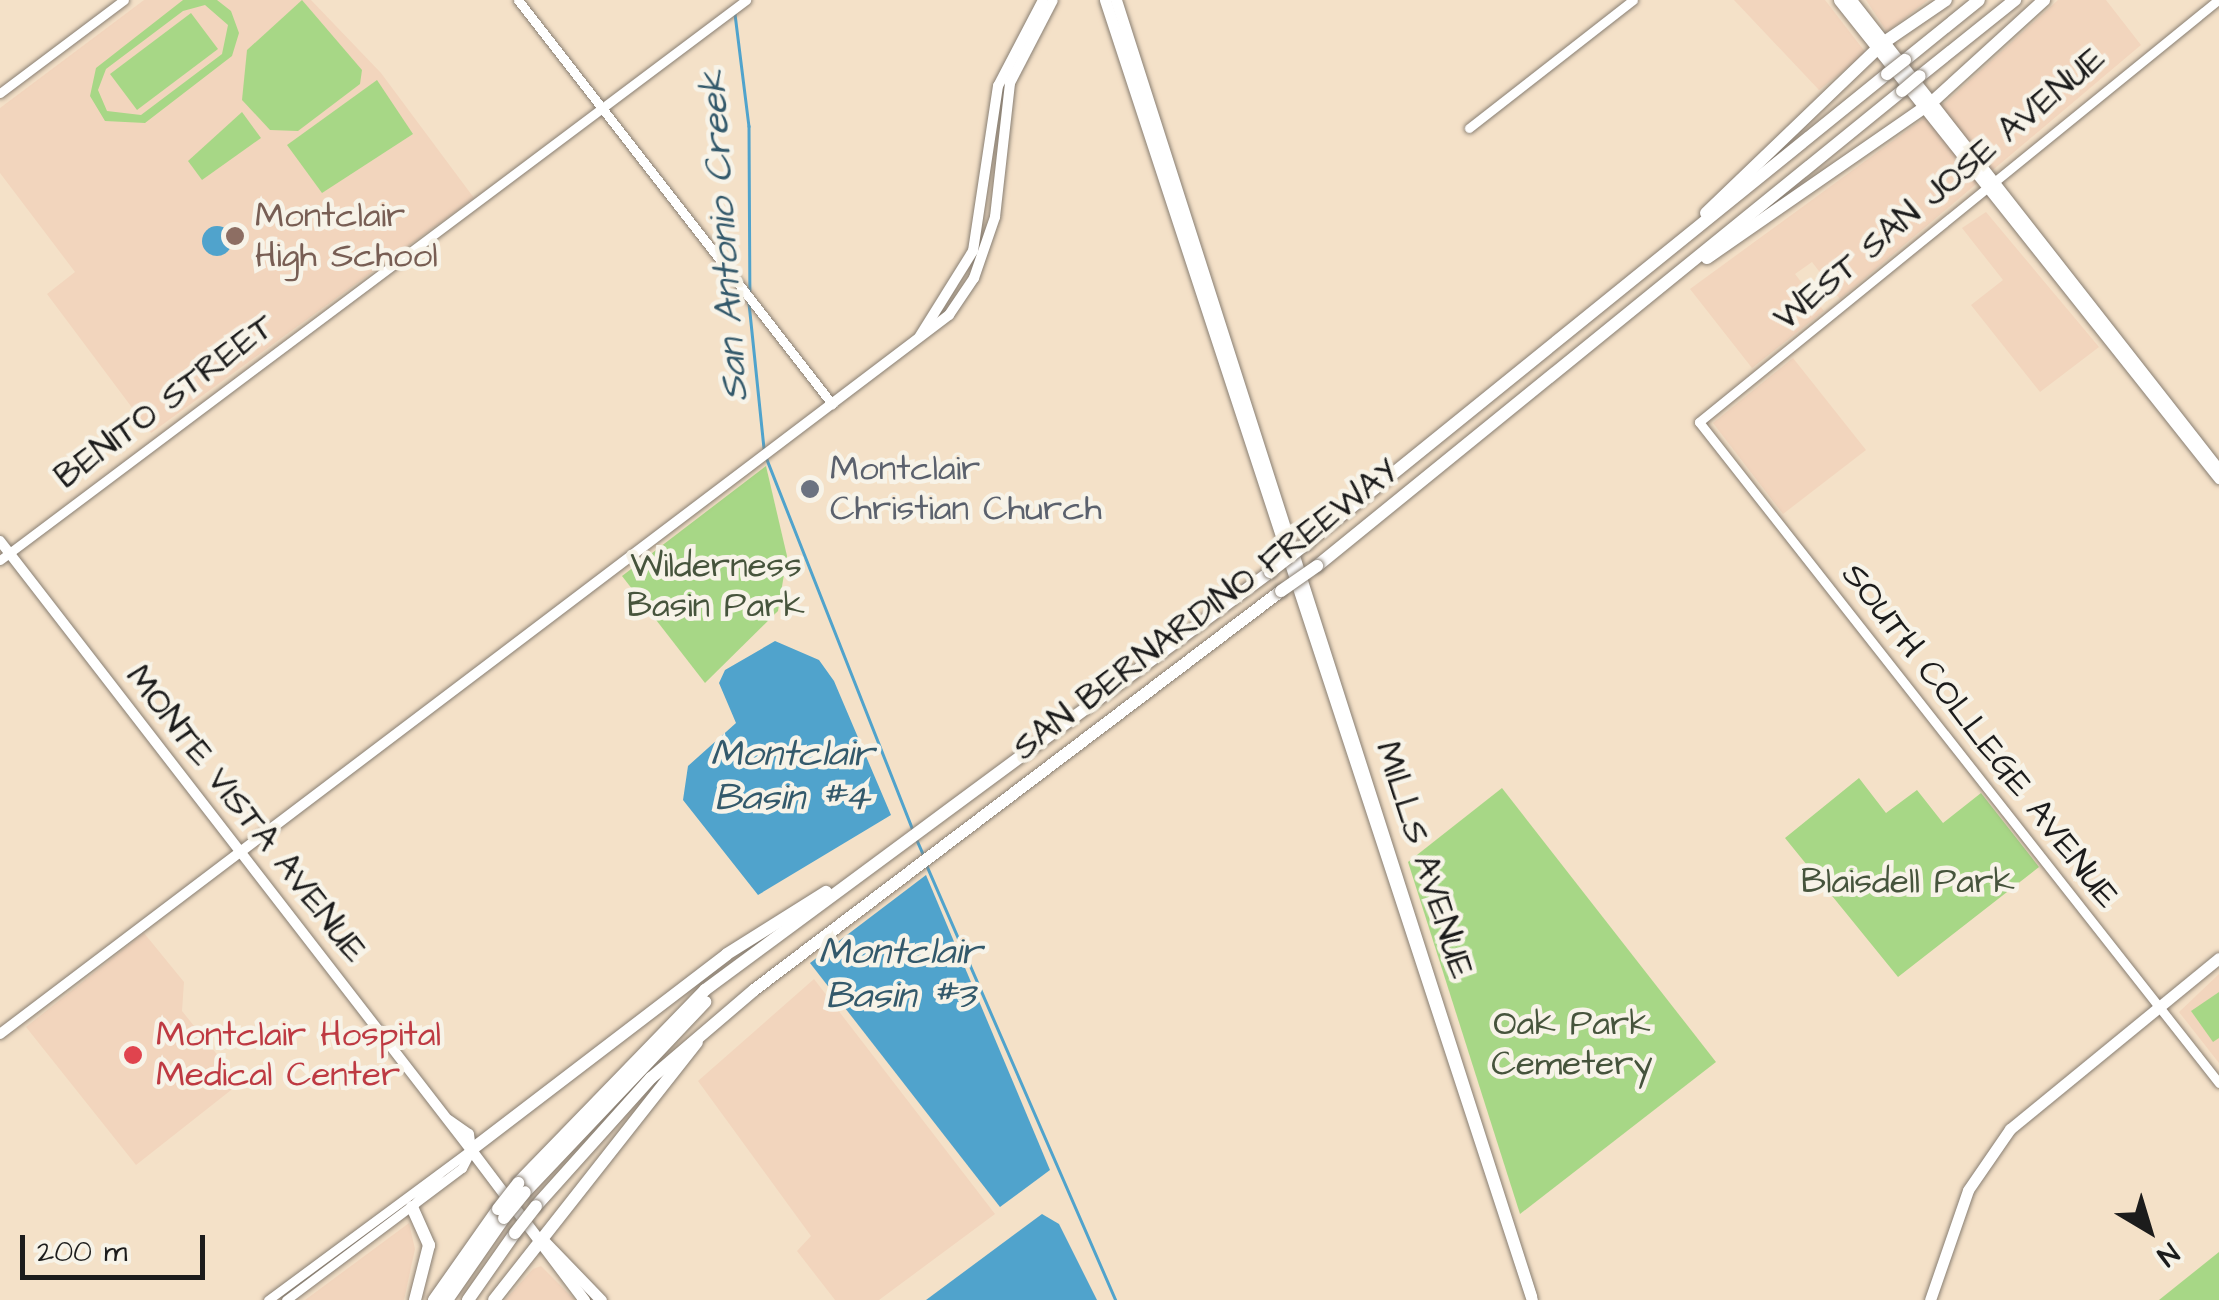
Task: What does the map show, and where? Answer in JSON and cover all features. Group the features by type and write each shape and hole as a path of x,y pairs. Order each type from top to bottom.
{"highway":[{"path":"1635,280 1880,46 1946,0"},
{"name":"SAN BERNARDINO FREEWAY","path":"434,1300 522,1188 631,1060 736,966 1270,572 1979,0"},
{"path":"1918,74 2007,0"},
{"name":"SAN BERNARDINO FREEWAY","path":"468,1300 536,1206 704,1032 1317,566 1691,265 1918,74 2015,0"},
{"path":"1691,265 1927,106 2044,0"},
{"path":"472,1150 726,954 860,878"},
{"path":"494,1300 704,1032"},
{"path":"412,1207 428,1246 415,1300"},
{"path":"446,1300 501,1214"}],"main road":[{"path":"917,341 974,250 998,86 1043,0"},
{"path":"0,1034 236,848 917,341 974,278 998,203 1010,83 1053,0"},
{"name":"MILLS AVENUE","path":"1105,0 1472,1113"},
{"name":"MILLS AVENUE","path":"1116,0 1529,1299"},
{"path":"1839,0 1880,46 2219,478"},
{"path":"1851,0 1880,46"},
{"path":"1992,190 2219,470"},
{"name":"MONTE VISTA AVENUE","path":"0,540 5,557 449,1120 468,1134 472,1150 544,1241 584,1300"},
{"path":"1930,1300 1968,1190 2010,1129 2219,958"},
{"name":"MONTE VISTA AVENUE","path":"544,1241 600,1300"}],"street":[{"path":"0,93 124,0"},
{"path":"518,0 832,404"},
{"path":"1469,128 1633,0"},
{"name":"WEST SAN JOSE AVENUE","path":"1699,422 1992,190 2218,0"},
{"name":"BENITO STREET","path":"5,557 738,6"},
{"name":"SOUTH COLLEGE AVENUE","path":"1699,422 2219,1084"},
{"path":"268,1300 472,1150"},
{"path":"286,1300 465,1166 472,1150"},
{"path":"412,1207 448,1164"}],"shaded area":[{"name":"Montclair High School","path":"144,0 311,0 381,73 474,198 151,433 47,294 75,272 0,173 0,108"},
{"path":"1734,0 1825,0 1866,53 1819,90"},
{"path":"1866,0 1928,0 1887,32"},
{"path":"2058,0 2106,0 2141,45 1840,299 1812,262 1795,274 1824,311 1752,368 1690,289 1946,102"},
{"path":"1986,212 2099,347 2040,392 1971,305 2003,280 1962,228"},
{"path":"1793,358 1866,450 1783,514 1713,423"},
{"name":"Montclair Hospital Medical Center","path":"144,933 184,982 182,1011 240,1083 136,1165 26,1027"},
{"path":"2219,974 2219,1063 2179,1012"},
{"path":"814,979 995,1214 879,1300 835,1300 797,1251 811,1236 698,1081"},
{"path":"409,1223 415,1249 404,1300 305,1300"},
{"path":"541,1266 575,1300 505,1300 533,1269"}],"green space":[{"path":"183,0 217,0 231,11 239,33 232,56 145,123 105,121 90,96 96,68","holes":["205,5 228,25 222,54 141,115 107,111 98,90 106,69 183,11"]},
{"path":"302,0 362,70 360,84 298,131 270,130 242,100 247,50"},
{"path":"191,13 218,49 137,110 110,74"},
{"path":"377,80 413,134 322,193 287,145"},
{"path":"242,112 261,138 202,180 188,161"},
{"name":"Wilderness Basin Park","path":"766,466 787,556 778,611 705,683 622,576"},
{"name":"Blaisdell Park","path":"1859,778 1886,813 1917,790 1943,823 1981,793 2039,867 1898,977 1785,838"},
{"name":"Oak Park Cemetery","path":"1502,788 1716,1062 1520,1214 1408,862"},
{"path":"2219,992 2219,1038 2213,1042 2191,1011"},
{"path":"2219,1252 2219,1300 2159,1300"}],"water":[{"path":"217,226 231,235 232,241 223,255 217,256 203,247 202,241 211,227"},
{"name":"Montclair Basin #4","path":"775,641 819,660 834,681 891,815 758,895 683,800 688,766 736,723 719,683 725,670"},
{"name":"Montclair Basin #3","path":"926,875 1050,1170 1000,1207 810,963"},
{"path":"1042,1214 1059,1224 1097,1300 926,1300"}],"waterway":[{"name":"San Antonio Creek","path":"735,14 749,126 750,290"},
{"name":"San Antonio Creek","path":"749,303 764,449"},
{"name":"San Antonio Creek","path":"766,457 913,831"},
{"path":"916,838 923,854"},
{"name":"San Antonio Creek","path":"927,866 1116,1300"}],"place":[{"name":"Montclair High School","path":"235,236"},
{"name":"Montclair Christian Church","path":"810,489"},
{"name":"Montclair Hospital Medical Center","path":"133,1055"}]}
